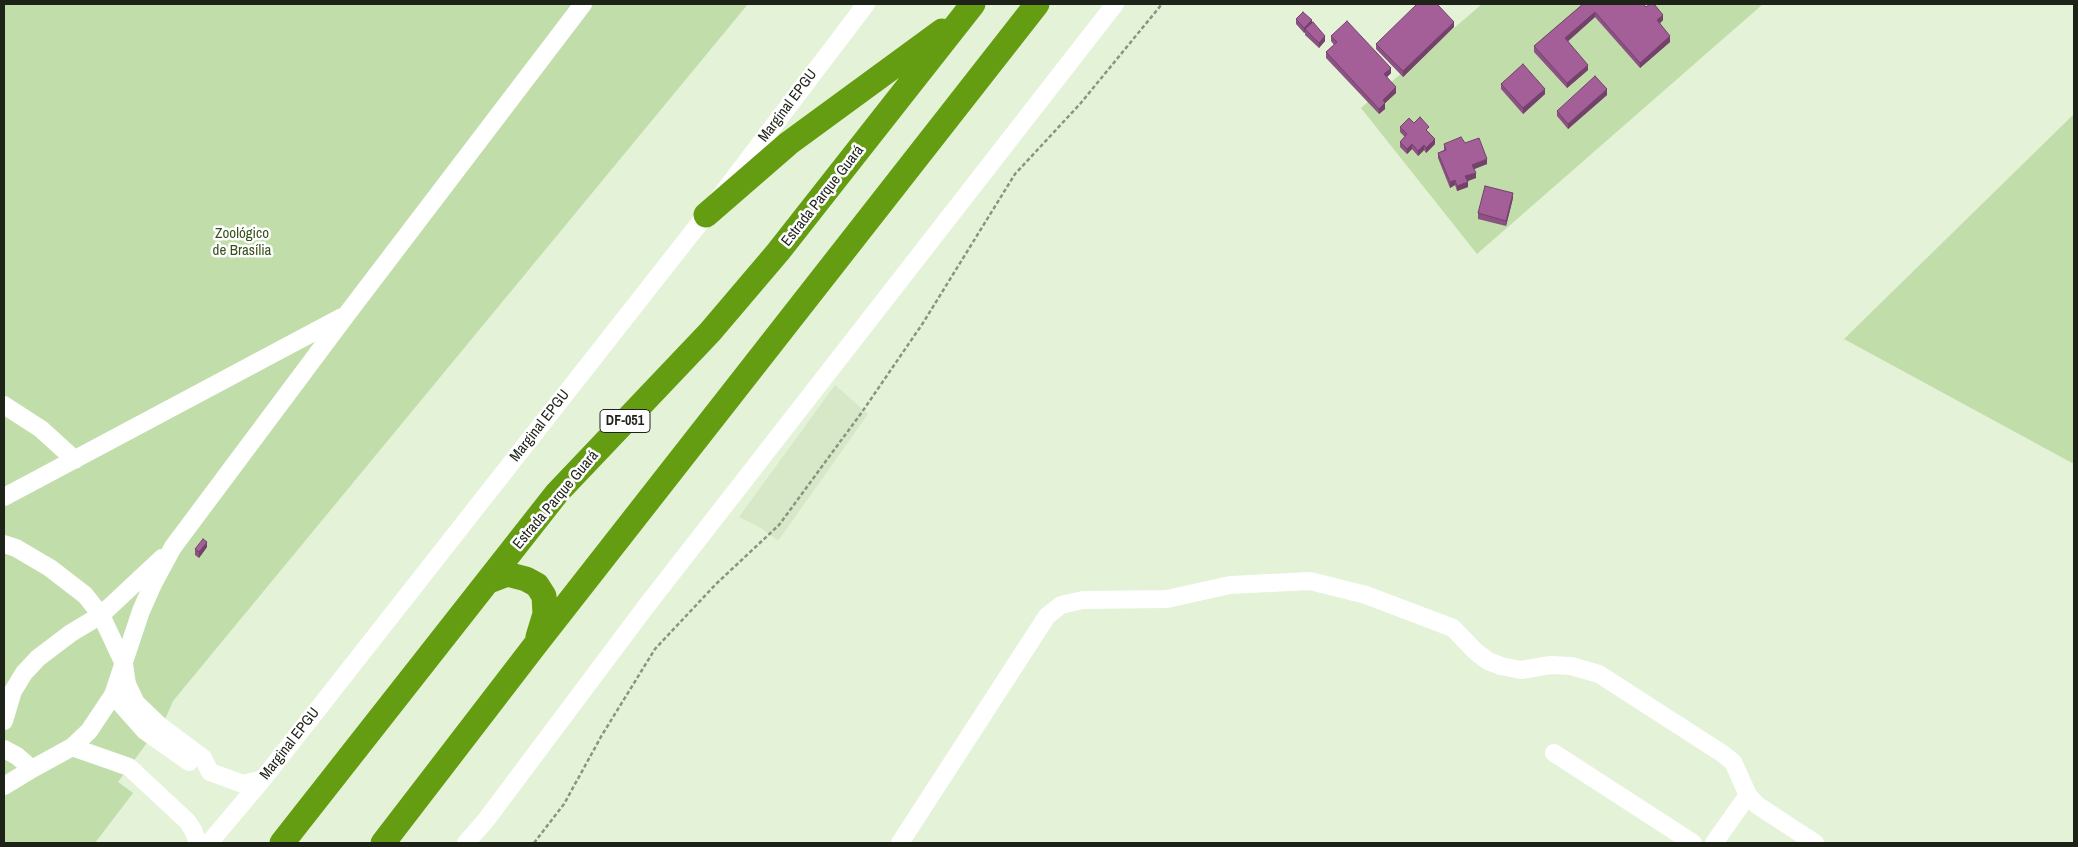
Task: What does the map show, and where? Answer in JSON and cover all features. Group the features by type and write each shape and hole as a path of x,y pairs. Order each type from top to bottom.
{"highway":[{"path":"383,843 536,644 1037,4"},
{"path":"706,215 789,143 969,9"},
{"name":"Estrada Parque Guará","path":"282,843 557,493 710,332 772,260 969,9"},
{"path":"489,581 507,574 526,579 537,585 544,596 545,614 536,644"}],"street":[{"path":"4,721 13,691 24,673 52,646 101,615 173,547 347,314 583,4"},
{"name":"Marginal EPGU","path":"209,843 263,779 706,215 866,4"},
{"path":"466,843 486,820 644,609 1115,4"},
{"path":"4,497 347,314"},
{"path":"4,405 41,429 75,460"},
{"path":"4,544 33,558 64,577 85,595 101,615 124,664 127,684 136,703 160,726 203,758 210,772"},
{"path":"4,786 72,747 89,730 113,695 141,611 173,547"},
{"path":"900,843 1047,616 1061,605 1083,600 1167,599 1230,585 1310,581 1366,595 1452,628 1474,651 1501,666 1521,670 1551,665 1571,666 1598,674 1733,762 1748,795 1757,806 1815,843"},
{"path":"113,695 144,732 196,766 243,784 263,779"},
{"path":"72,747 129,767 186,821 193,830 198,843"},
{"path":"4,749 17,756 32,769"},
{"path":"1554,753 1694,843"},
{"path":"1714,843 1748,795"}],"path":[{"path":"534,843 564,804 602,735 655,649 716,584 779,525 862,412 923,323 1015,174 1080,104 1162,4"}],"shaded area":[{"path":"835,385 868,414 778,541 761,528 739,517"}],"green space":[{"name":"Zoológico de Brasília","path":"4,4 748,4 173,701 166,717 118,782 133,793 95,843 4,843"},
{"path":"1482,4 1763,4 1477,254 1361,108"},
{"path":"2074,114 2074,464 1844,339"}],"building":[{"path":"1417,4 1437,4 1454,22 1403,71 1376,44"},
{"path":"1583,4 1643,4 1646,7 1654,4 1663,15 1657,20 1670,36 1640,63 1595,12 1565,38 1588,65 1567,83 1534,46"},
{"path":"1303,12 1312,20 1304,28 1296,19"},
{"path":"1347,21 1391,68 1384,74 1396,87 1383,100 1385,103 1379,109 1326,52 1337,42 1331,36"},
{"path":"1313,22 1325,36 1319,43 1305,29"},
{"path":"1523,64 1545,89 1523,108 1501,84"},
{"path":"1595,76 1607,89 1568,124 1557,111"},
{"path":"1420,117 1429,127 1426,130 1435,139 1426,148 1424,145 1418,151 1412,144 1407,149 1400,142 1407,134 1400,127 1409,118 1414,123"},
{"path":"1461,137 1465,143 1479,138 1487,159 1472,165 1476,173 1465,176 1468,182 1457,186 1455,180 1450,182 1438,153 1446,150 1444,144"},
{"path":"1485,186 1513,193 1506,221 1478,213"},
{"path":"203,539 207,542 199,552 195,549"}]}
